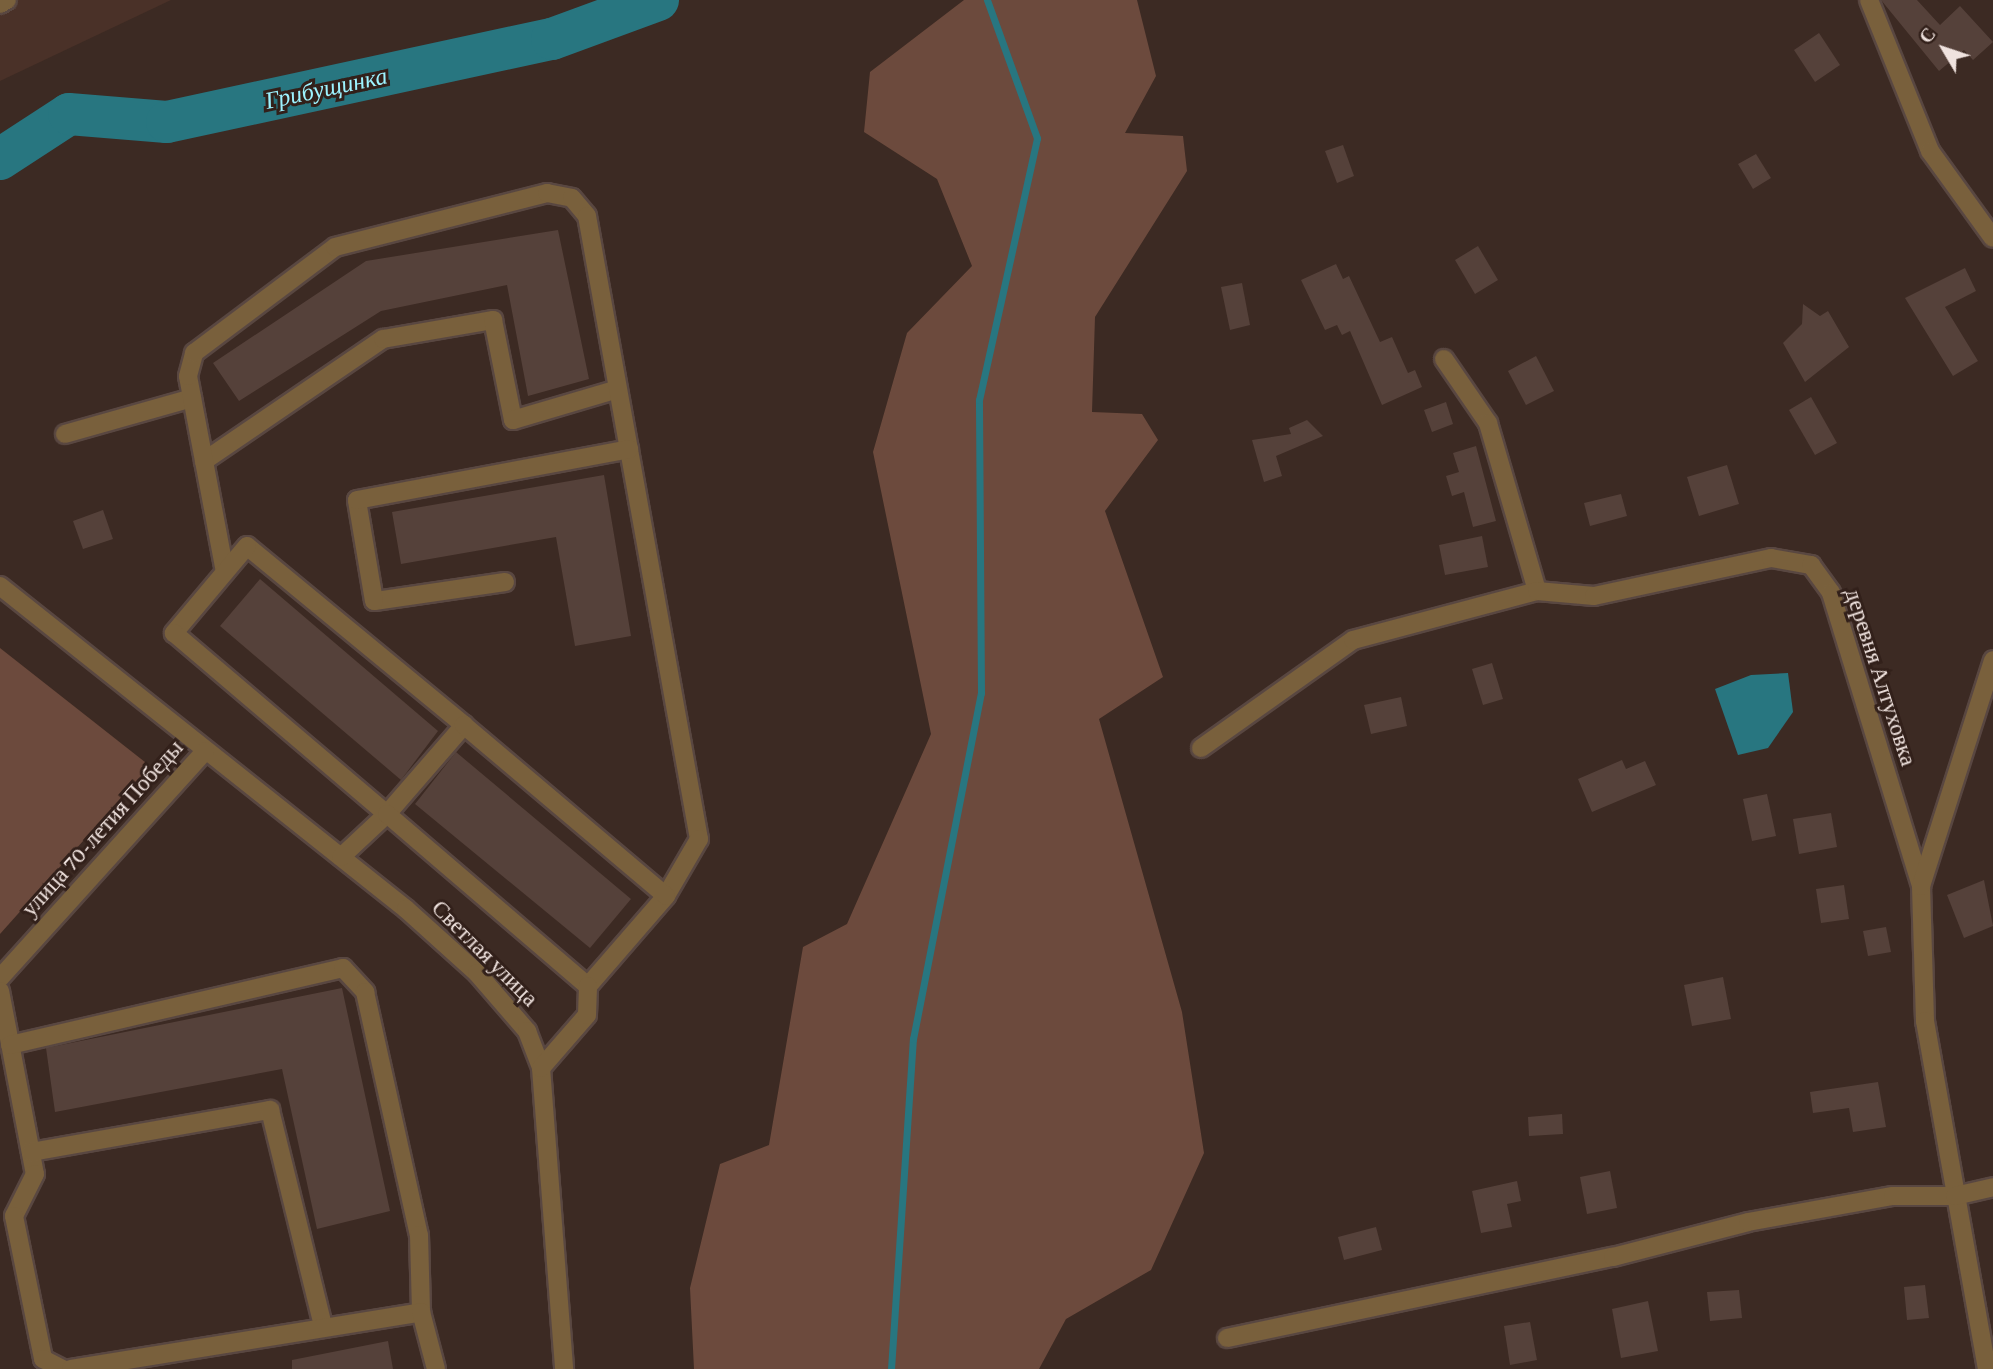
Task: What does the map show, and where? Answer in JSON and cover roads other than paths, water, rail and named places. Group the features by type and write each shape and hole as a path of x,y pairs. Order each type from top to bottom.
{"street":[{"path":"0,4 8,0"},
{"path":"1869,0 1930,151 1993,238"},
{"path":"225,572 188,376 194,353 335,247 547,192 572,198 587,216 699,839 666,896 588,986 587,1014 541,1068"},
{"path":"204,461 383,339 493,320 513,420 618,389"},
{"path":"1444,359 1488,423 1537,591"},
{"path":"65,434 192,398"},
{"path":"505,582 374,601 357,500 629,449"},
{"path":"588,986 174,633 247,546 666,896"},
{"name":"деревня Алтуховка","path":"1201,748 1353,640 1537,591 1594,596 1771,558 1811,565 1832,593 1921,886 1925,1021 1987,1369"},
{"name":"улица 70-летия Победы","path":"0,586 205,751 0,978"},
{"path":"1921,886 1993,660"},
{"path":"341,857 387,814 464,725"},
{"name":"Светлая улица","path":"205,751 341,857 477,973 527,1031 541,1068 564,1369"},
{"path":"10,1045 344,968 365,992 419,1235 421,1312 436,1369"},
{"path":"0,991 36,1174 14,1216 43,1359 63,1369"},
{"path":"31,1152 270,1110 323,1325"},
{"path":"1227,1338 1613,1257 1748,1222 1893,1196 1955,1196 1993,1187"},
{"path":"71,1369 323,1325 421,1312"}],"water":[{"path":"1788,673 1793,712 1768,748 1738,755 1715,689 1751,675"}],"waterway":[{"name":"Грибущинка","path":"0,159 69,114 167,122 552,39 658,0"},
{"path":"891,1369 913,1039 981,693 979,400 1037,138 987,0"}]}
